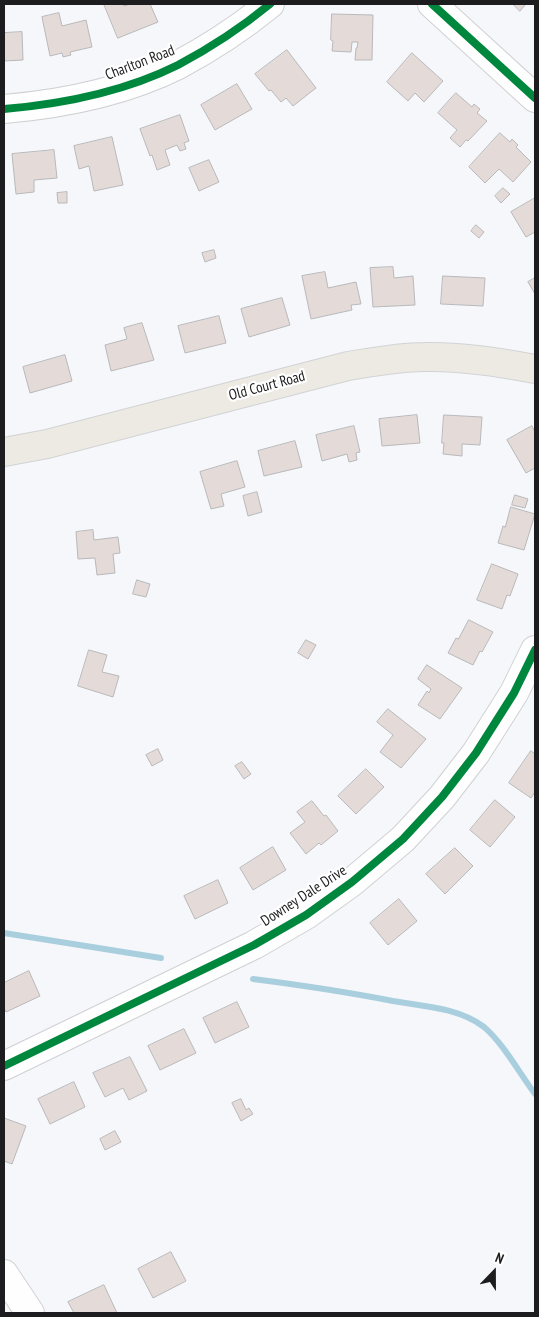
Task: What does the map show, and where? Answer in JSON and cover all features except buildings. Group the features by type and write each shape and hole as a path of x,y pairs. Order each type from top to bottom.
{"main road":[{"name":"Old Court Road","path":"4,452 47,444 348,366 384,360 423,357 459,358 535,369"}],"street":[{"name":"Charlton Road","path":"4,109 36,106 86,97 133,84 177,65 210,47 270,4"},
{"path":"432,4 535,98"},
{"name":"Downey Dale Drive","path":"4,1066 254,945 306,914 352,882 403,839 442,796 476,753 514,692 535,650"},
{"path":"4,1274 30,1313"}],"waterway":[{"path":"4,933 161,958"},
{"path":"253,979 428,1006 463,1016 484,1027 491,1034 505,1050 535,1094"}],"cycle path":[{"path":"4,109 71,100 136,83 178,65 214,44 270,4"},
{"path":"432,4 535,98"},
{"path":"4,1066 254,945 306,915 352,882 403,839 442,797 476,753 514,693 535,650"}]}
